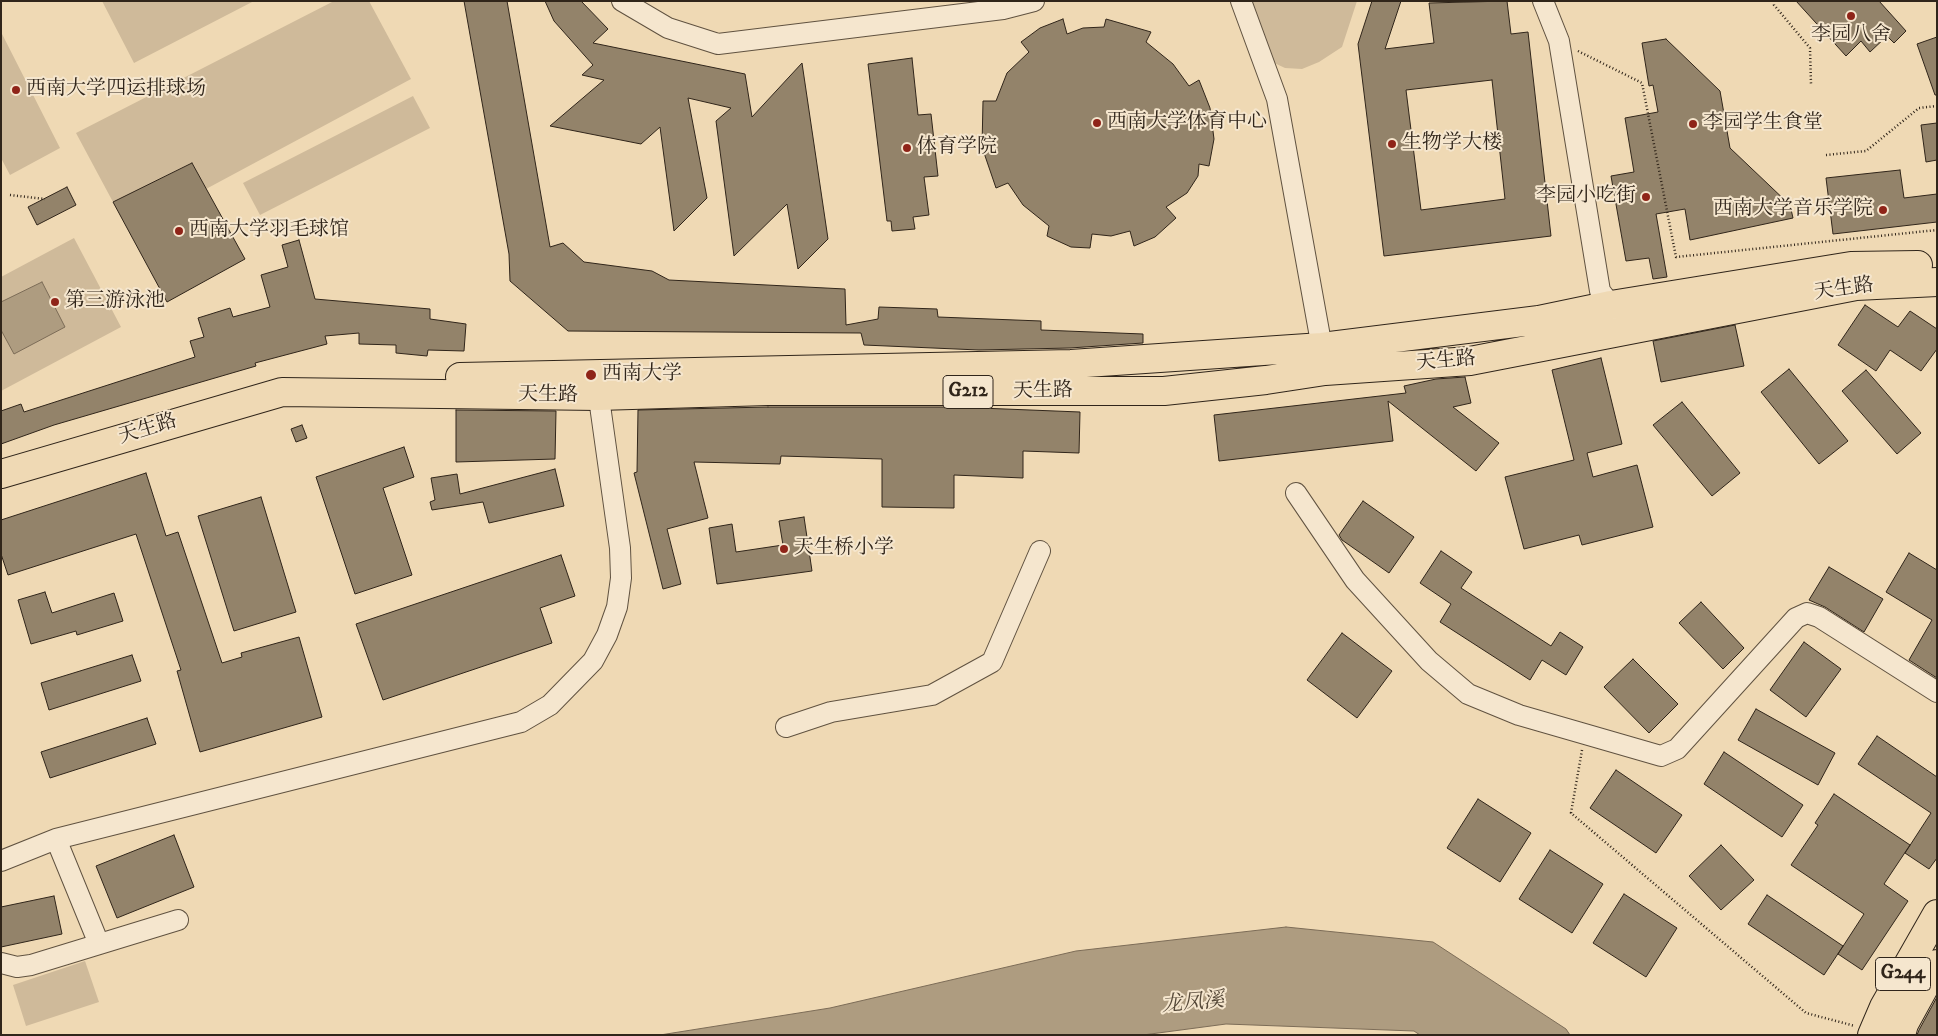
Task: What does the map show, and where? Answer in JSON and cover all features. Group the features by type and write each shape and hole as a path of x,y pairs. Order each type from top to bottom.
{"highway":[{"name":"天生路","path":"1324,359 1611,305 1851,266 1937,265"},
{"name":"天生路","path":"1,474 282,392 597,385 1071,364 1324,359 1470,361 1856,286 1937,282"},
{"name":"天生路","path":"1,458 275,375 480,377 597,385"},
{"name":"G244","path":"1872,1033 1937,914"},
{"name":"G244","path":"1901,1035 1904,1024 1937,964"}],"street":[{"path":"622,1 668,28 718,44 1004,9 1034,1"},
{"path":"1241,1 1277,99 1324,359"},
{"path":"1543,1 1558,41 1600,291 1611,305 1616,333"},
{"path":"1,861 56,839 521,722 550,705 574,683 596,654 607,635 614,616 621,578 620,548 597,385"},
{"path":"1296,493 1355,580 1429,661 1468,694 1518,715 1661,756 1676,749 1796,618 1807,613 1819,617 1937,692"},
{"path":"786,727 831,712 932,695 992,662 1040,551"},
{"path":"56,839 99,944"},
{"path":"1,963 17,967 31,965 178,920"}],"path":[{"path":"1774,1 1774,5 1810,48 1810,84"},
{"path":"1558,41 1642,83 1676,257 1937,230"},
{"path":"1826,155 1866,151 1919,108 1937,106"},
{"path":"10,195 45,198"},
{"path":"1584,734 1572,812 1806,1013 1872,1033"}],"shaded area":[{"path":"102,1 254,1 134,63"},
{"path":"334,1 369,1 411,79 206,189 192,163 113,202 76,133"},
{"path":"1248,1 1357,1 1342,47 1319,62 1302,69 1285,68 1270,61"},
{"name":"西南大学四运排球场","path":"1,32 60,148 10,175 1,158"},
{"path":"413,96 430,128 260,215 243,183"},
{"name":"第三游泳池","path":"74,238 121,327 1,391 1,277"},
{"path":"85,961 99,1002 26,1026 13,985"}],"water":[{"path":"42,282 65,327 14,354 1,330 1,302"},
{"name":"龙凤溪","path":"1286,927 1433,942 1566,1029 1570,1035 1420,1035 1414,1031 1226,1024 1143,1035 660,1035 830,1008 1076,951"}],"building":[{"path":"464,1 507,1 550,247 563,243 584,262 652,271 669,280 845,289 846,325 878,319 879,307 937,309 938,317 1041,321 1041,330 1143,334 1143,343 1070,348 979,350 864,345 861,333 568,331 510,281 509,254"},
{"path":"545,1 581,1 608,29 593,43 745,74 752,117 802,63 828,239 798,269 787,204 734,256 716,121 731,108 688,98 707,198 674,231 660,127 641,144 550,126 604,80 582,75 593,65 554,21"},
{"name":"生物学大楼","path":"1372,1 1401,1 1385,49 1434,43 1429,3 1507,1 1511,34 1528,32 1551,236 1384,256 1358,44","holes":["1492,80 1505,199 1421,210 1406,90"]},
{"name":"李园八舍","path":"1796,1 1879,1 1906,31 1894,43 1887,36 1870,52 1861,41 1846,56"},
{"name":"西南大学体育中心","path":"1063,19 1067,34 1083,28 1104,27 1106,19 1151,32 1146,42 1173,64 1189,86 1199,80 1210,108 1214,139 1209,166 1199,164 1198,176 1187,193 1166,207 1176,218 1155,237 1134,246 1130,231 1111,236 1092,234 1090,248 1071,247 1047,236 1049,226 1023,205 1008,183 996,188 982,147 983,101 996,101 1007,73 1029,52 1021,42 1040,28"},
{"path":"1937,37 1937,95 1935,95 1917,44"},
{"name":"李园学生食堂","path":"1666,39 1720,91 1730,148 1790,205 1793,218 1690,240 1685,209 1656,214 1667,277 1653,279 1649,258 1626,261 1611,176 1634,172 1625,118 1658,112 1653,85 1649,86 1642,43"},
{"name":"体育学院","path":"912,58 918,115 931,114 938,176 924,177 929,215 913,217 915,229 892,231 891,221 887,221 868,64"},
{"path":"1937,123 1937,160 1926,162 1921,125"},
{"name":"西南大学羽毛球馆","path":"192,163 245,259 167,302 113,202"},
{"name":"西南大学音乐学院","path":"1900,170 1904,198 1937,194 1937,222 1833,234 1826,178"},
{"path":"67,187 76,205 37,225 28,207"},
{"path":"299,240 315,299 430,309 430,319 466,324 464,351 428,350 427,356 396,353 396,345 359,344 359,333 325,336 327,344 255,363 256,366 54,425 1,444 1,411 21,404 24,412 195,357 190,341 204,337 198,318 230,308 233,317 270,307 261,275 288,267 282,245"},
{"path":"1865,305 1898,327 1910,311 1937,329 1937,349 1921,371 1890,350 1876,371 1838,345"},
{"path":"1735,325 1744,366 1661,382 1653,341"},
{"path":"1601,358 1622,444 1587,453 1593,477 1637,465 1653,527 1582,545 1579,535 1524,549 1505,477 1574,460 1552,370"},
{"path":"1789,369 1848,441 1819,464 1761,392"},
{"path":"1866,370 1921,433 1897,454 1842,391"},
{"path":"1465,377 1471,403 1453,407 1499,443 1476,471 1388,401 1393,441 1219,461 1214,415 1406,393 1404,386 1436,379"},
{"path":"1682,402 1740,473 1712,496 1653,425"},
{"path":"768,407 955,407 1080,412 1079,453 1023,451 1023,478 954,475 954,508 882,507 882,459 781,456 780,464 694,462 708,518 667,529 681,584 663,589 634,473 637,472 638,410"},
{"path":"456,410 556,411 555,459 456,462"},
{"path":"302,425 307,438 296,442 291,429"},
{"path":"404,447 414,477 383,488 412,575 355,594 316,477"},
{"path":"555,469 564,506 489,523 483,502 432,510 430,502 435,500 431,478 457,474 460,494"},
{"path":"146,473 166,536 178,532 222,663 242,657 241,653 299,637 322,717 200,752 177,671 181,670 136,534 8,575 1,554 1,520"},
{"path":"261,497 296,612 234,631 198,516"},
{"path":"1363,501 1414,537 1389,573 1342,540 1339,535"},
{"name":"天生桥小学","path":"804,517 812,571 717,584 709,528 732,524 736,552 783,545 779,521"},
{"path":"1441,551 1472,572 1461,588 1551,646 1560,632 1583,647 1566,675 1542,660 1530,680 1440,622 1451,604 1420,583"},
{"path":"1909,553 1937,570 1937,678 1909,660 1932,620 1886,592"},
{"path":"561,555 575,596 540,608 552,643 383,700 356,624"},
{"path":"1829,567 1883,599 1864,632 1825,607 1809,600"},
{"path":"45,592 52,613 114,593 123,621 77,635 76,631 31,644 18,600"},
{"path":"1701,602 1744,648 1723,669 1679,623"},
{"path":"1342,633 1392,671 1357,718 1307,680"},
{"path":"1804,642 1841,669 1806,717 1770,690"},
{"path":"132,655 141,681 49,710 41,683"},
{"path":"1633,659 1678,704 1649,733 1604,687"},
{"path":"1756,709 1835,753 1818,785 1738,740"},
{"path":"147,718 156,744 50,778 41,752"},
{"path":"1877,736 1937,777 1937,858 1929,869 1905,853 1931,813 1858,764"},
{"path":"1724,752 1803,805 1782,837 1704,784"},
{"path":"1616,770 1682,815 1656,853 1590,808"},
{"path":"1834,794 1910,845 1884,884 1908,901 1862,970 1838,954 1864,914 1791,865 1818,825 1815,823"},
{"path":"1478,799 1531,833 1500,882 1447,848"},
{"path":"174,835 194,887 117,918 96,866"},
{"path":"1721,845 1754,880 1721,910 1689,876"},
{"path":"1550,850 1603,884 1572,933 1519,899"},
{"path":"1624,894 1677,928 1646,977 1593,943"},
{"path":"1767,895 1843,946 1824,975 1748,924"},
{"path":"54,896 62,934 1,947 1,907"},
{"path":"1937,997 1937,1035 1917,1035 1919,1030"}],"place":[{"name":"李园八舍","path":"1851,16"},
{"name":"西南大学四运排球场","path":"16,90"},
{"name":"西南大学体育中心","path":"1097,123"},
{"name":"李园学生食堂","path":"1693,124"},
{"name":"生物学大楼","path":"1392,144"},
{"name":"体育学院","path":"907,148"},
{"name":"李园小吃街","path":"1646,197"},
{"name":"西南大学音乐学院","path":"1883,210"},
{"name":"西南大学羽毛球馆","path":"179,231"},
{"name":"第三游泳池","path":"55,302"},
{"name":"西南大学","path":"591,375"},
{"name":"天生桥小学","path":"784,549"}]}
